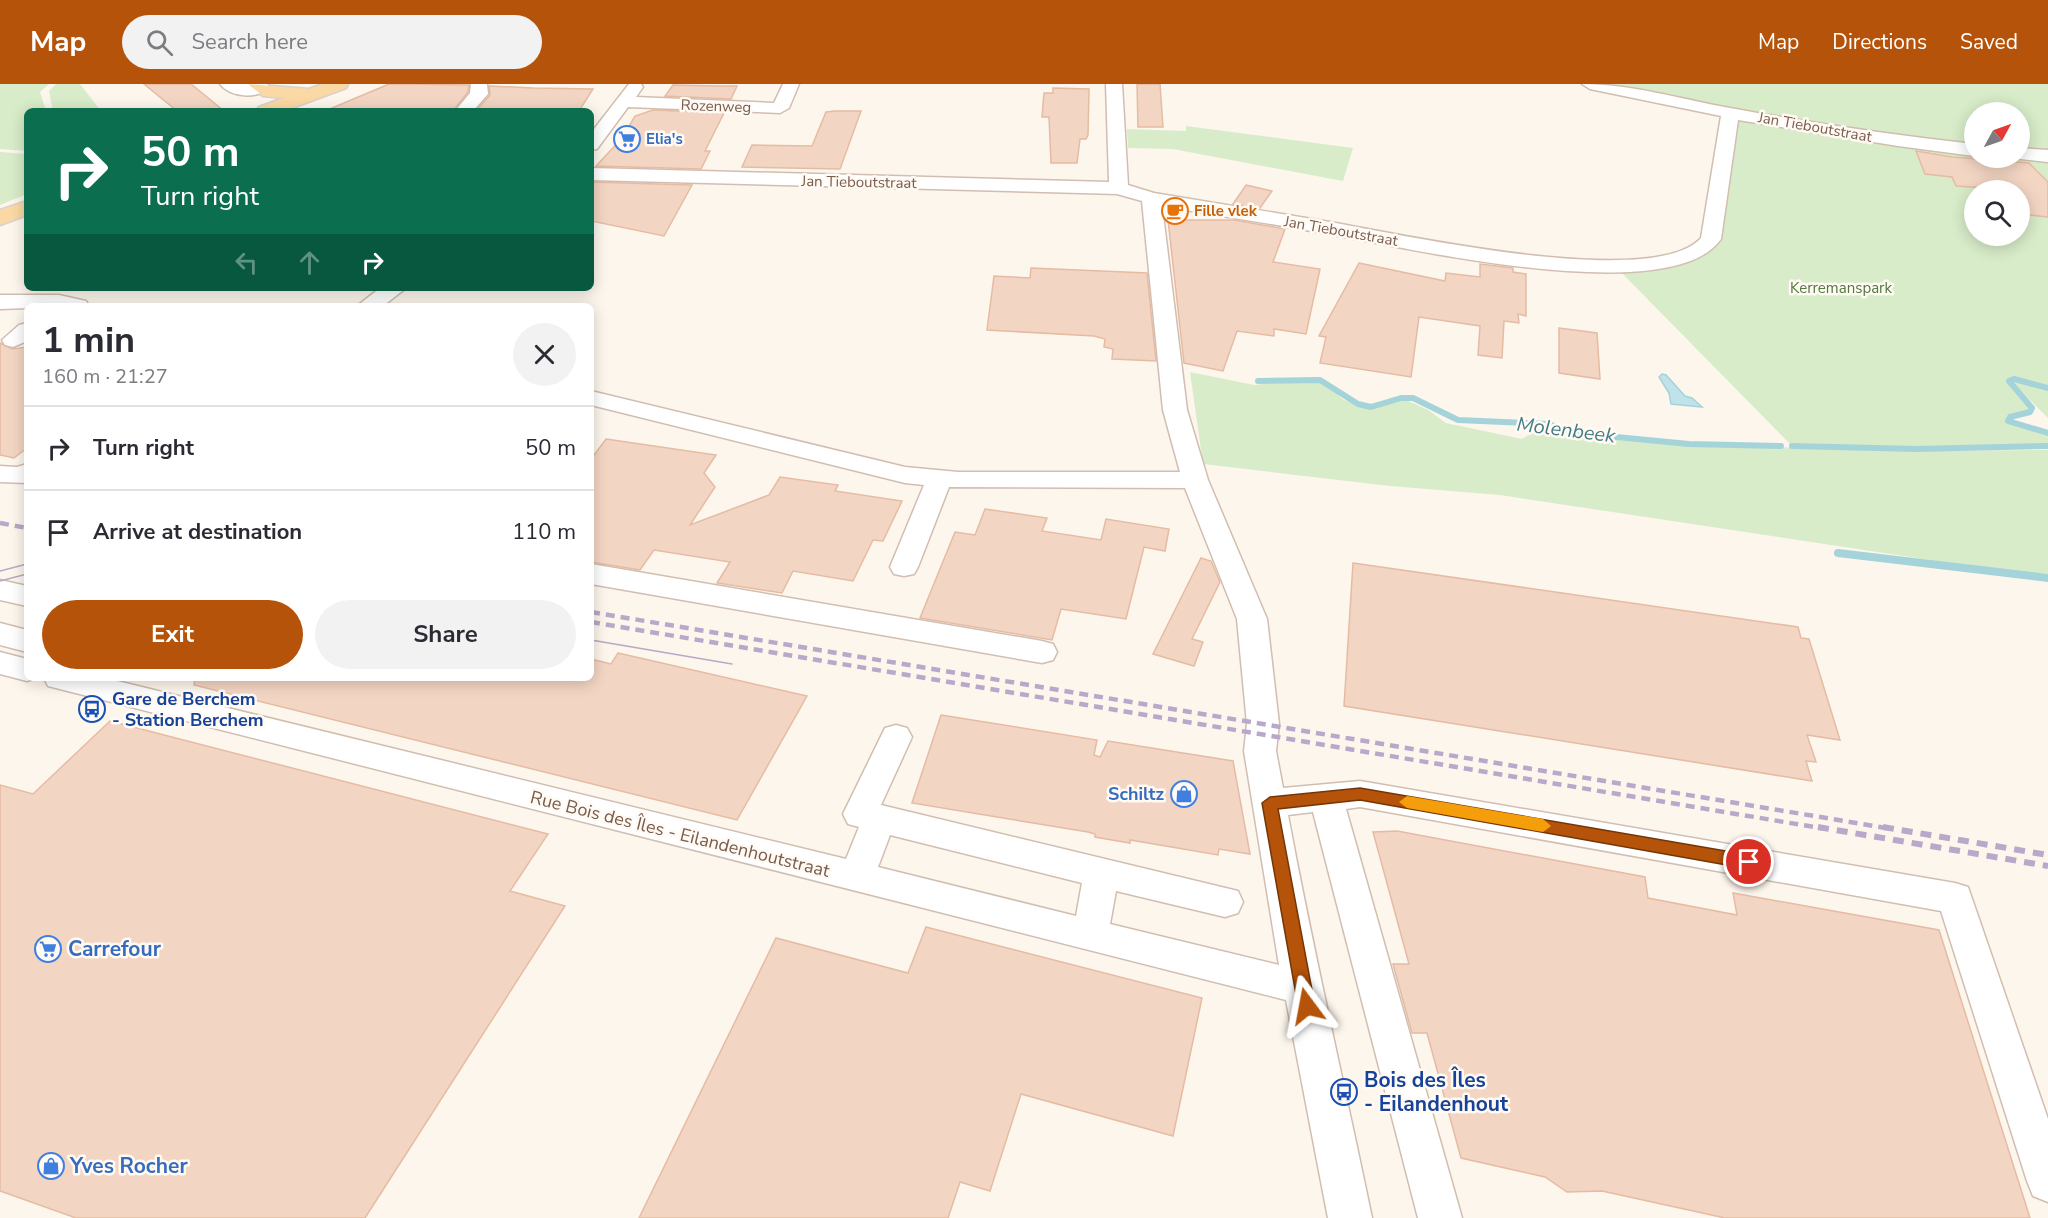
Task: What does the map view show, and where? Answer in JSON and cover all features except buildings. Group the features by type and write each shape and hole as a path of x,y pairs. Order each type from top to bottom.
{"main road":[{"path":"264,99 339,84"},
{"path":"0,218 24,208"}],"street":[{"path":"228,84 236,90 264,99"},
{"path":"467,108 479,94 479,84"},
{"path":"594,141 636,84"},
{"name":"Rozenweg","path":"625,102 780,108 791,84"},
{"path":"1114,84 1119,188"},
{"path":"1590,84 1730,113"},
{"name":"Jan Tieboutstraat","path":"594,174 1119,188 1150,198 1531,264 1603,266 1655,262 1687,256 1704,249 1711,239 1730,113 1898,141 1964,149"},
{"path":"2030,155 2048,156"},
{"path":"1150,198 1157,235 1167,351 1175,410 1195,480 1252,620 1263,724 1260,751 1301,984 1317,1049 1350,1218"},
{"path":"372,303 390,291"},
{"path":"0,302 24,303"},
{"path":"595,404 905,475 939,479 1195,480"},
{"path":"904,567 939,479"},
{"path":"594,575 1042,652"},
{"path":"0,590 24,595"},
{"path":"0,611 24,617"},
{"path":"0,634 24,640"},
{"path":"0,663 24,669"},
{"name":"Rue Bois des Îles - Eilandenhoutstraat","path":"80,681 1090,936 1278,982 1301,984"},
{"path":"896,737 860,814 1225,902"},
{"path":"1270,803 1360,794 1955,898 2048,1181"},
{"path":"1326,797 1440,1218"},
{"path":"856,877 880,819"},
{"path":"1090,936 1102,873"}],"green space":[{"path":"0,84 49,84 40,92 45,108 24,108 24,151 0,149"},
{"path":"56,84 80,84 99,108 52,108 49,91"},
{"name":"Kerremanspark","path":"1604,84 2048,84 2048,388 2015,379 2009,381 2032,408 2030,412 2010,417 2008,421 2048,433 2048,446 1917,449 1792,446 1610,261 1655,260 1702,245 1726,110"},
{"path":"1186,126 1353,148 1343,181 1173,149 1128,148 1127,129 1186,131"},
{"path":"0,152 24,154 24,195 0,205"},
{"path":"1190,372 1254,385 1300,380 1322,382 1344,400 1363,406 1394,398 1404,399 1428,410 1446,423 1522,439 1540,428 1575,435 1690,445 1919,451 2048,450 2048,574 1983,568 1500,495 1390,486 1203,464"},
{"path":"2013,383 2048,389 2048,418"}],"water":[{"path":"1662,374 1666,375 1685,396 1692,398 1702,407 1671,404 1669,393 1659,377"}],"waterway":[{"name":"Molenbeek","path":"2048,388 2014,379 2009,381 2032,408 2030,412 2010,417 2008,421 2048,433"},
{"name":"Molenbeek","path":"1258,381 1320,380 1358,404 1371,407 1401,398 1413,398 1458,420 1549,424 1575,433 1689,444 1781,446"},
{"name":"Molenbeek","path":"1792,446 1917,449 2048,446"},
{"path":"1838,553 2048,578"}],"tram line":[{"path":"0,571 24,565"},
{"path":"0,581 24,575"},
{"path":"594,641 732,664"}],"railway":[{"path":"0,523 24,527"},
{"path":"594,613 1892,829"},
{"path":"594,623 1826,829"},
{"path":"1818,827 2048,866"},
{"path":"1883,827 2048,855"}],"slow traffic":[{"path":"1407,802 1543,826"}],"place":[{"name":"Elia's","path":"627,139"},
{"name":"Fille vlek","path":"1175,211"},
{"name":"Gare de Berchem - Station Berchem","path":"92,709"},
{"name":"Schiltz","path":"1184,794"},
{"name":"Carrefour","path":"48,949"},
{"name":"Bois des Îles - Eilandenhout","path":"1344,1092"},
{"name":"Yves Rocher","path":"51,1166"}],"route":[{"path":"1307,1006 1301,984 1270,803 1360,794 1749,862"}]}
